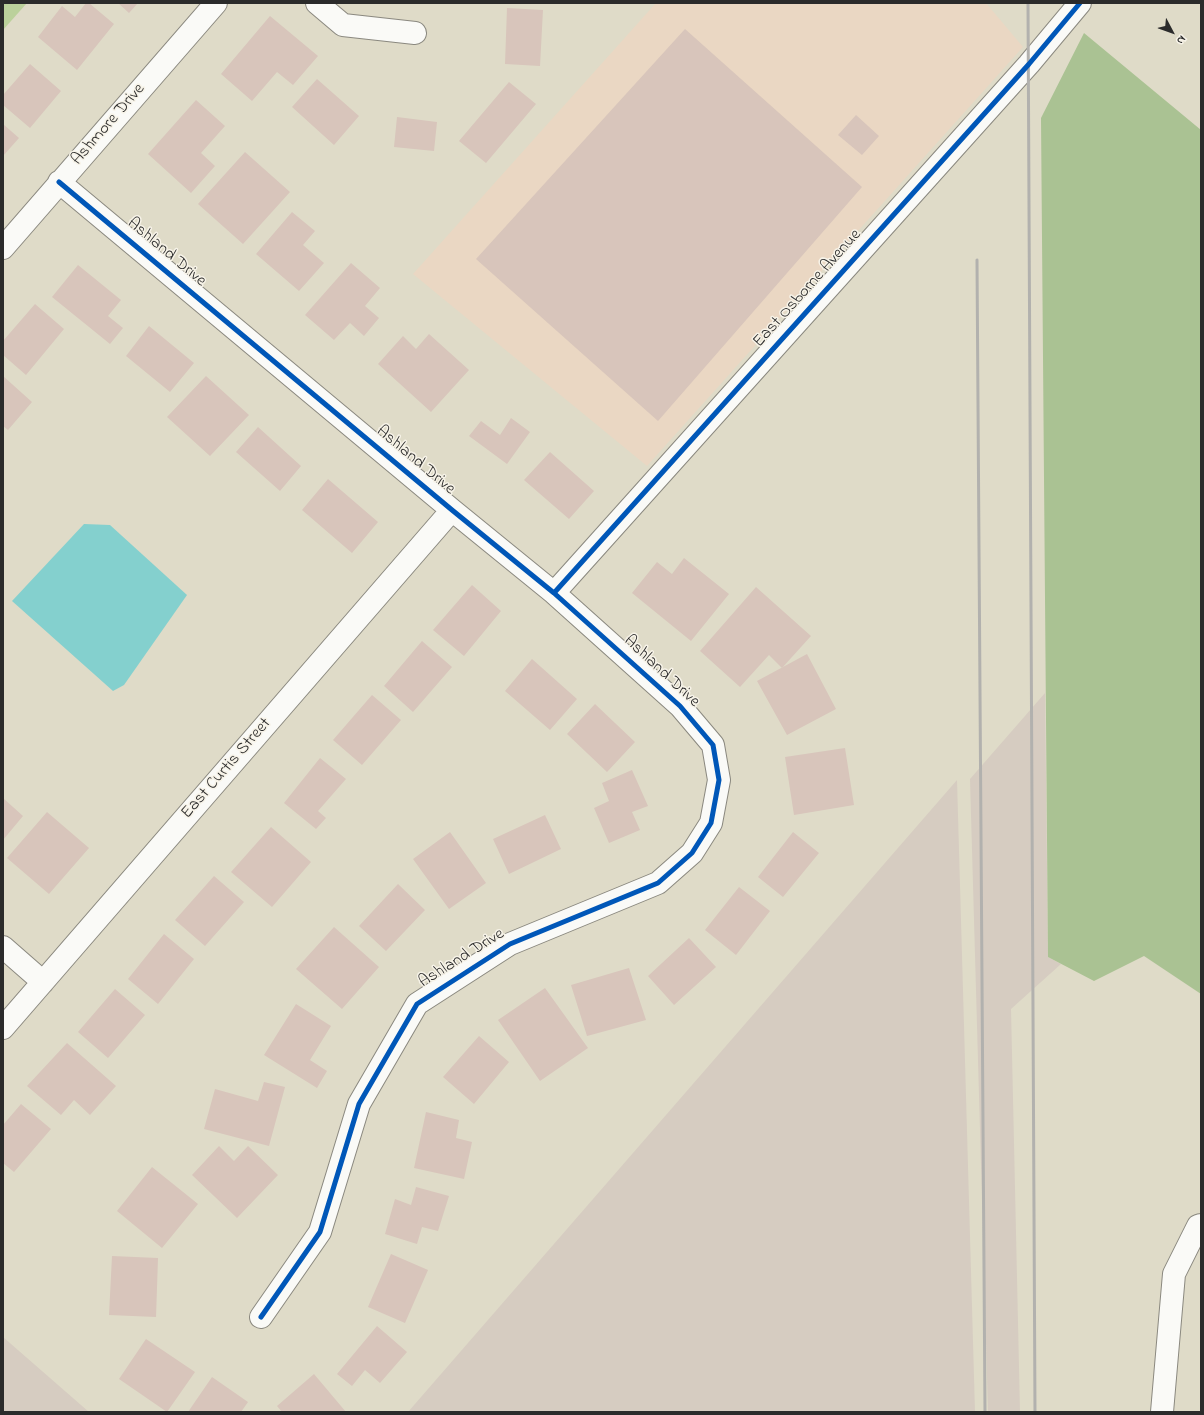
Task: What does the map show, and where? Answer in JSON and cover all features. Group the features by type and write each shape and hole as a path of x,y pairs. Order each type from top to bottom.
{"street":[{"name":"Ashmore Drive","path":"3,248 216,3"},
{"path":"317,3 343,25 415,33"},
{"name":"East Osborne Avenue","path":"554,593 1029,64 1080,3"},
{"name":"Ashland Drive","path":"59,182 452,510 554,593 680,706 713,745 719,780 711,823 692,853 658,883 510,944 417,1004 359,1104 320,1232 261,1317"},
{"name":"East Curtis Street","path":"3,1028 452,510"},
{"path":"3,947 43,982"},
{"path":"1162,1412 1174,1274 1198,1226 1201,1225"}],"shaded area":[{"path":"656,3 986,3 1023,47 647,466 413,274"},
{"path":"1045,693 1048,957 1061,964 1011,1009 1020,1412 988,1412 970,779"},
{"path":"957,780 975,1412 408,1412"},
{"path":"3,1337 89,1412 3,1412"}],"green space":[{"path":"3,3 27,3 3,30"},
{"path":"1084,33 1201,130 1201,994 1144,956 1094,981 1048,957 1041,118"}],"water":[{"path":"84,524 110,525 187,595 124,685 113,691 12,601"}],"building":[{"path":"86,3 89,3 114,24 77,70 38,37 62,6 75,17"},
{"path":"118,3 138,3 129,13"},
{"path":"507,8 543,10 540,66 505,64"},
{"path":"270,16 318,56 293,85 277,72 252,101 221,74"},
{"path":"685,29 862,187 658,421 476,259"},
{"path":"30,64 61,91 30,128 3,105 3,95"},
{"path":"317,79 359,116 334,145 292,107"},
{"path":"509,82 536,104 486,163 459,141"},
{"path":"196,100 225,126 201,153 215,166 191,193 148,154"},
{"path":"856,115 879,136 862,155 838,135"},
{"path":"397,117 437,122 434,151 394,147"},
{"path":"3,124 19,138 3,156"},
{"path":"245,152 290,192 243,244 198,204"},
{"path":"292,212 315,231 303,245 324,263 299,291 256,254"},
{"path":"351,263 380,288 365,306 379,318 364,336 350,323 334,340 305,315"},
{"path":"78,265 121,300 108,316 123,328 110,344 52,297"},
{"path":"35,304 64,329 26,375 3,355 3,341"},
{"path":"149,326 194,363 170,392 126,356"},
{"path":"429,334 469,370 431,412 378,364 403,336 416,349"},
{"path":"3,376 32,402 8,430 3,426"},
{"path":"206,376 249,415 210,456 167,417"},
{"path":"511,418 530,432 507,464 469,436 481,421 500,435"},
{"path":"258,427 301,466 280,491 236,452"},
{"path":"550,452 594,491 569,519 524,480"},
{"path":"328,479 378,522 352,553 302,510"},
{"path":"684,558 729,594 691,641 632,593 657,562 672,574"},
{"path":"472,585 501,611 464,656 433,630"},
{"path":"756,587 811,636 782,668 769,655 740,687 700,651"},
{"path":"422,641 452,667 413,712 384,686"},
{"path":"807,654 836,709 787,735 757,681"},
{"path":"532,659 577,699 550,730 505,691"},
{"path":"372,695 401,720 362,765 333,740"},
{"path":"595,704 635,742 607,772 567,734"},
{"path":"845,748 854,805 794,815 785,757"},
{"path":"320,758 346,779 318,811 326,818 316,829 284,803"},
{"path":"632,770 648,806 632,812 640,830 609,843 594,808 609,801 602,783"},
{"path":"3,798 23,816 3,840"},
{"path":"47,812 89,848 49,894 7,858"},
{"path":"545,815 561,849 509,874 493,839"},
{"path":"271,827 311,862 272,907 231,872"},
{"path":"450,832 486,883 449,909 413,859"},
{"path":"793,832 819,853 783,897 758,877"},
{"path":"214,876 244,902 205,946 175,920"},
{"path":"398,884 425,910 386,951 359,926"},
{"path":"739,887 770,911 736,955 705,930"},
{"path":"334,927 379,967 342,1009 296,969"},
{"path":"164,934 194,959 158,1004 128,979"},
{"path":"689,938 716,967 674,1005 648,976"},
{"path":"629,968 646,1020 587,1036 571,985"},
{"path":"545,988 588,1048 540,1081 498,1020"},
{"path":"115,989 145,1015 108,1058 78,1032"},
{"path":"296,1004 331,1026 310,1060 327,1071 317,1088 264,1055"},
{"path":"479,1036 509,1062 474,1104 443,1077"},
{"path":"67,1043 116,1086 90,1115 74,1100 61,1115 27,1086"},
{"path":"264,1082 285,1087 269,1146 204,1129 215,1089 258,1101"},
{"path":"21,1104 51,1129 14,1172 3,1163 3,1125"},
{"path":"426,1112 459,1120 456,1138 472,1142 464,1179 414,1168"},
{"path":"219,1146 234,1161 248,1146 278,1175 237,1218 192,1175"},
{"path":"152,1167 198,1204 162,1248 117,1211"},
{"path":"416,1187 449,1196 438,1231 422,1227 417,1244 385,1234 395,1199 411,1205"},
{"path":"391,1254 428,1270 405,1323 368,1307"},
{"path":"112,1256 158,1258 156,1317 109,1315"},
{"path":"377,1326 407,1352 380,1383 365,1370 352,1386 337,1374"},
{"path":"146,1339 195,1372 167,1412 119,1379"},
{"path":"314,1374 346,1412 282,1412 277,1406"},
{"path":"212,1377 248,1402 241,1412 188,1412"}],"railway":[{"path":"1028,3 1035,1412"},
{"path":"977,260 985,1412"}],"cycle path":[{"path":"554,593 1029,64 1080,3"},
{"path":"59,182 452,510 554,593 680,706 713,745 719,780 711,823 692,853 658,883 510,944 417,1004 359,1104 320,1232 261,1317"}]}
